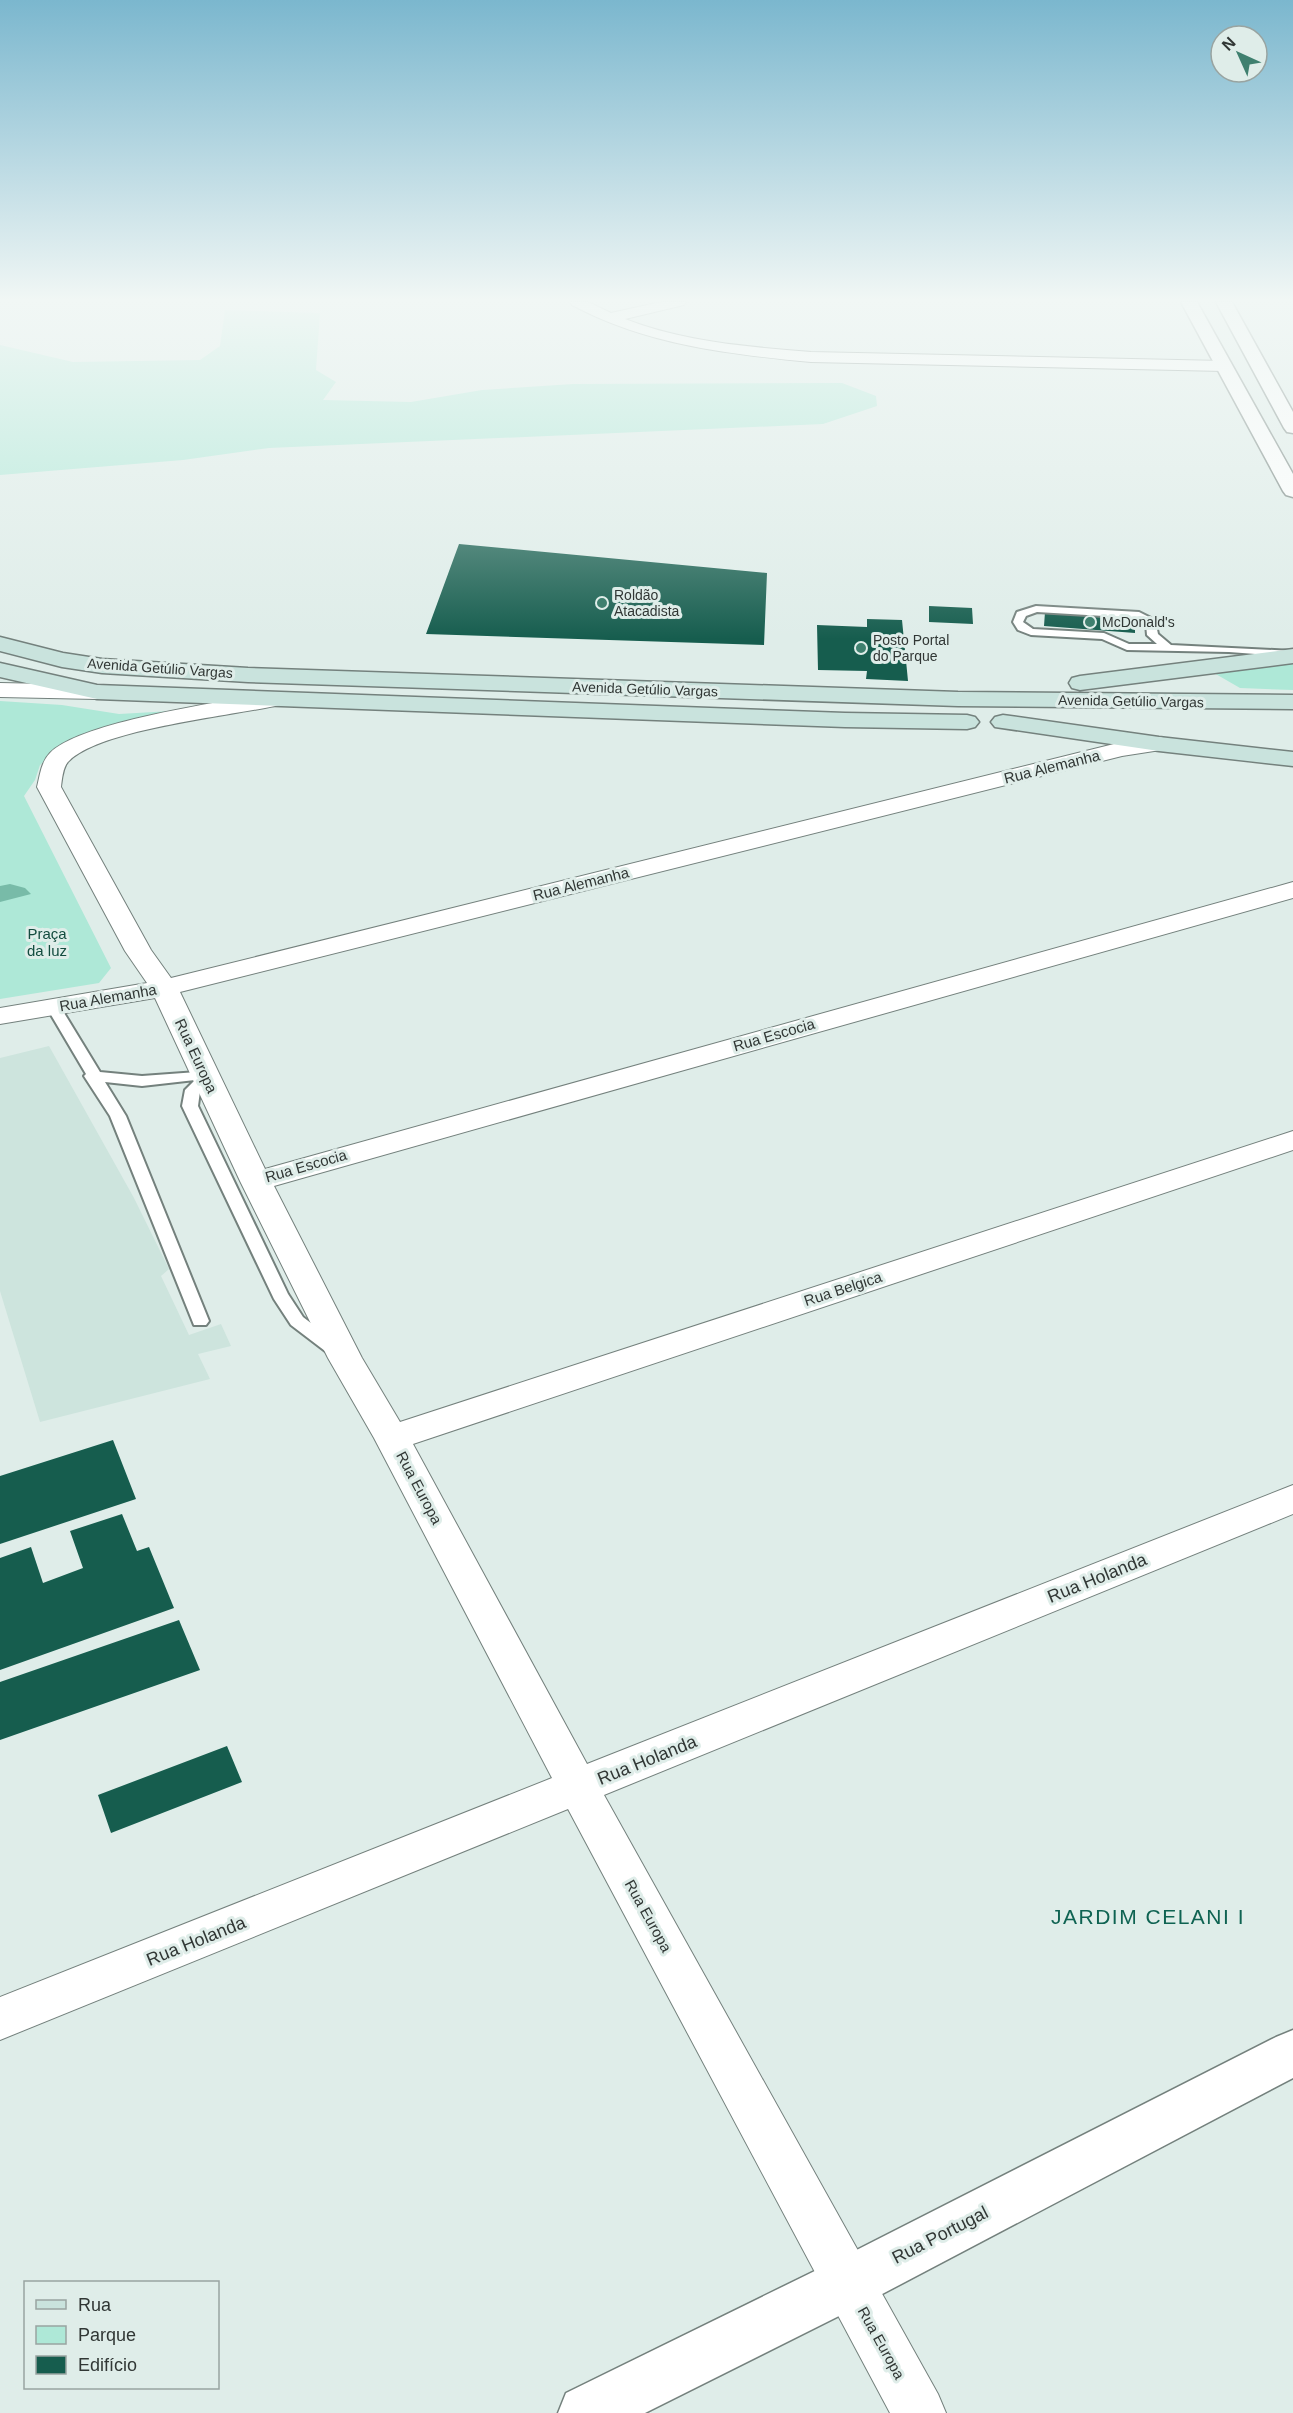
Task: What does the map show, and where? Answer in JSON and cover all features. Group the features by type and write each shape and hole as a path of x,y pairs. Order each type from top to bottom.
{"main road":[{"name":"Avenida Getúlio Vargas","path":"0,644 62,660 102,666 248,675 958,699 1293,702"},
{"path":"0,655 10,658 62,660"},
{"path":"958,699 1293,655"},
{"name":"Avenida Getúlio Vargas","path":"0,670 97,692 845,720 1003,722 1164,734 1293,759"},
{"name":"Avenida Getúlio Vargas","path":"1204,723 1293,724"}],"street":[{"path":"1251,415 1293,491"},
{"path":"1286,415 1293,428"},
{"name":"Avenida Getúlio Vargas","path":"0,690 97,692"},
{"name":"Rua Europa","path":"276,699 103,735 76,744 58,758 49,787 138,951 164,988 256,1181 345,1358 392,1438 578,1787 919,2413"},
{"name":"Rua Alemanha","path":"0,1016 164,988 1122,749 1164,734"},
{"name":"Rua Escocia","path":"256,1181 1293,890"},
{"name":"Rua Belgica","path":"392,1438 1293,1140"},
{"name":"Rua Holanda","path":"0,2019 1293,1499"},
{"name":"Rua Portugal","path":"586,2413 848,2283 1293,2053"}],"lane":[{"path":"1167,647 1153,635 1151,622 1139,615 1035,609 1021,615 1018,622 1022,628 1031,632 1104,636 1127,648 1248,649 1293,655"},
{"path":"54,1008 92,1076 118,1116 200,1321"},
{"path":"92,1076 142,1081 206,1076"},
{"path":"206,1076 193,1090 190,1106 280,1295 297,1321 345,1358"}],"shaded area":[{"path":"10,884 25,888 31,894 0,902 0,886"},
{"path":"49,1046 134,1198 169,1269 161,1276 189,1335 221,1324 231,1346 198,1354 210,1379 40,1422 0,1291 0,1058"}],"green space":[{"path":"0,415 851,415 823,424 269,448 183,460 0,475"},
{"path":"1293,663 1293,690 1240,688 1214,673"},
{"name":"Praça da luz","path":"0,701 62,705 119,714 189,710 60,747 40,765 35,780 24,796 111,968 99,983 0,999"}],"building":[{"name":"Roldão Atacadista","path":"459,544 767,573 764,645 426,634"},
{"path":"929,606 972,608 973,624 929,622"},
{"name":"McDonald's","path":"1045,612 1135,618 1135,633 1044,626"},
{"name":"Posto Portal do Parque","path":"867,619 902,620 908,681 866,679 867,671 818,670 817,625 867,627"},
{"path":"113,1440 136,1499 0,1544 0,1476"},
{"path":"122,1514 137,1551 149,1547 174,1608 0,1670 0,1558 31,1547 43,1583 83,1568 70,1531"},
{"path":"179,1620 200,1670 0,1740 0,1682"},
{"path":"227,1746 242,1782 111,1833 98,1795"}],"place":[{"name":"Roldão Atacadista","path":"602,603"},
{"name":"McDonald's","path":"1090,622"},
{"name":"Posto Portal do Parque","path":"861,648"}],"district":[{"name":"JARDIM CELANI I","path":"1148,1917"}]}
